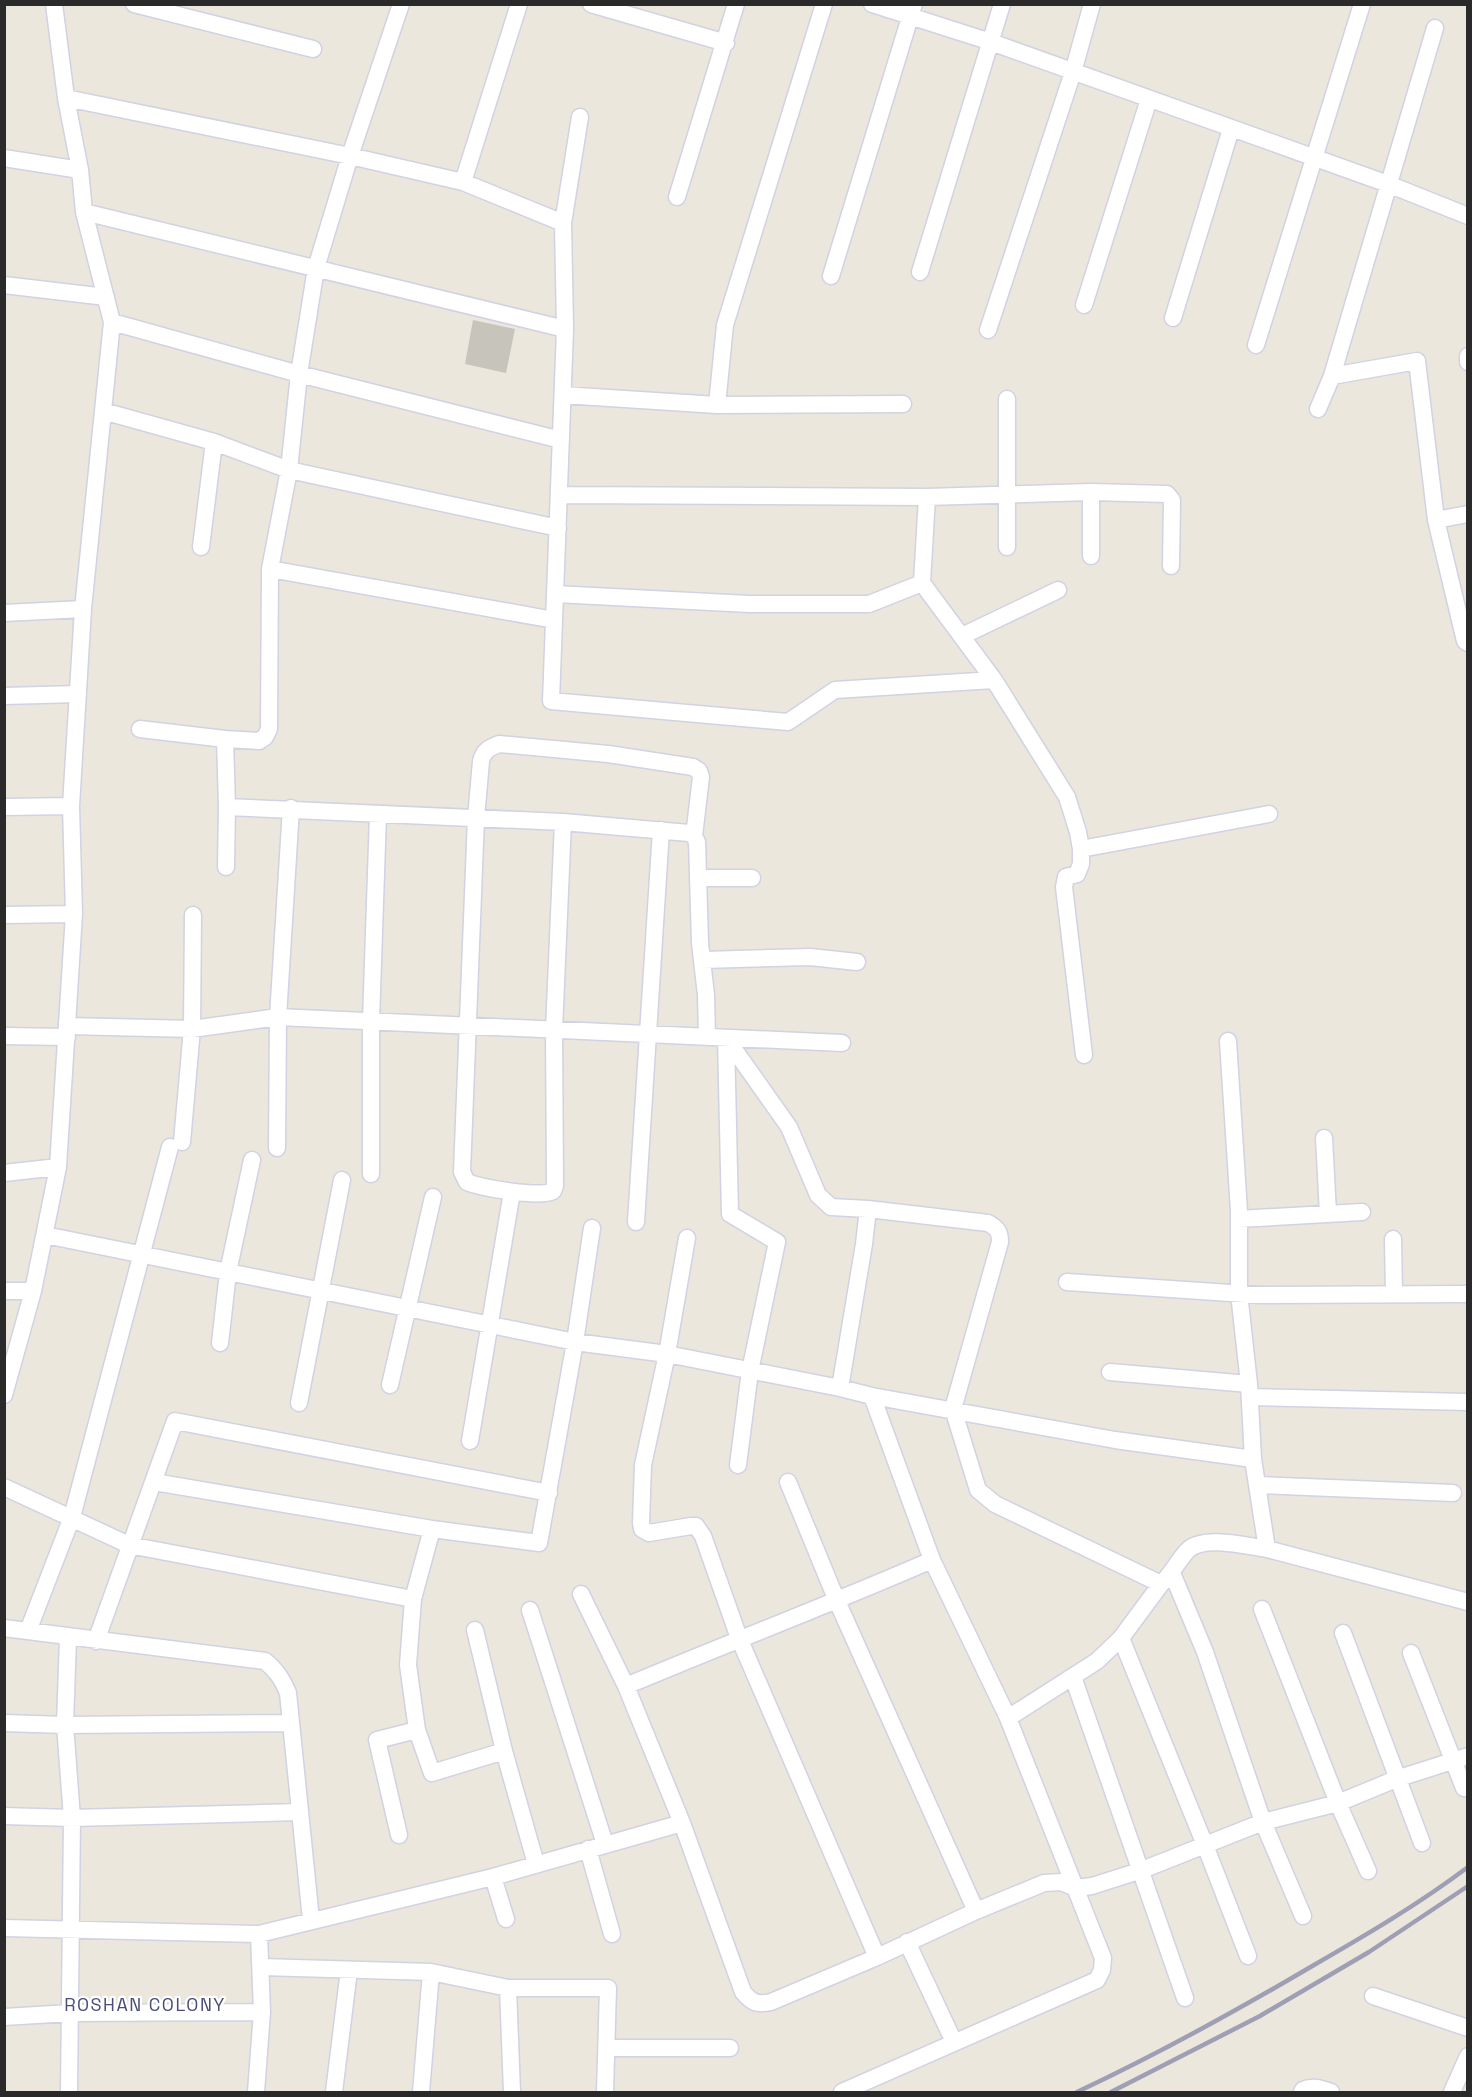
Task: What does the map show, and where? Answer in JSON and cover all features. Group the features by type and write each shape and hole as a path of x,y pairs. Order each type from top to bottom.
{"street":[{"path":"4,1395 33,1291 58,1167 74,914 71,806 83,609 112,322 84,212 80,170 66,98 54,4"},
{"path":"134,4 313,49"},
{"path":"463,182 519,4"},
{"path":"591,4 726,43"},
{"path":"677,196 726,43 736,4"},
{"path":"717,405 725,325 824,4"},
{"path":"872,4 912,10 991,42 1388,184 1467,216"},
{"path":"920,272 1002,4"},
{"path":"988,330 1073,72 1092,4"},
{"path":"1257,345 1362,4"},
{"path":"140,729 260,741 269,729 270,569 290,470 299,374 316,268 397,5"},
{"path":"831,276 912,10"},
{"path":"1318,409 1332,376 1435,28"},
{"path":"66,98 350,156 463,182 563,224"},
{"path":"1084,304 1149,99"},
{"path":"580,117 563,224 565,329 551,700 788,722 835,690 994,680"},
{"path":"1173,318 1231,129"},
{"path":"4,158 80,170"},
{"path":"84,212 565,329"},
{"path":"4,285 106,297"},
{"path":"112,322 299,374 561,440"},
{"path":"1332,376 1417,362 1436,520 1467,643"},
{"path":"562,395 717,405 903,404"},
{"path":"1007,399 1007,547"},
{"path":"103,411 214,442 290,470 558,528"},
{"path":"201,547 214,442"},
{"path":"559,495 927,497 1091,492 1167,494 1172,500 1171,566"},
{"path":"1091,492 1091,556"},
{"path":"927,497 922,583 994,680 1068,797 1078,832 1081,864 1077,874 1066,877 1064,887 1084,1055"},
{"path":"1436,520 1467,514"},
{"path":"270,569 554,620"},
{"path":"555,594 748,604 869,604 922,583"},
{"path":"962,636 1058,590"},
{"path":"4,613 83,609"},
{"path":"4,696 78,694"},
{"path":"225,738 226,867"},
{"path":"563,822 554,1030 555,1186 549,1193 512,1192 474,1185 464,1178 462,1172 476,818 480,761 486,749 499,744 608,754 693,767 699,771 701,777 694,836"},
{"path":"4,807 71,806"},
{"path":"227,807 291,808 563,822 689,833 697,842 702,960 706,995 706,1037"},
{"path":"276,1148 278,1017 291,808"},
{"path":"371,1174 371,1021 378,814"},
{"path":"1081,849 1269,814"},
{"path":"636,1222 661,830"},
{"path":"698,878 752,878"},
{"path":"4,915 74,914"},
{"path":"28,1631 72,1517 142,1256 176,1144 192,1029 193,915"},
{"path":"702,960 810,957 857,962"},
{"path":"4,1036 192,1029 278,1017 842,1043"},
{"path":"726,1038 789,1126 818,1195 831,1207 988,1223 997,1227 1000,1242 953,1409 978,1490 995,1504 1167,1578 1205,1652 1263,1822 1303,1916"},
{"path":"726,1038 730,1214 777,1242 750,1371 738,1465"},
{"path":"1228,1041 1239,1219 1239,1293 1250,1390 1253,1459 1267,1549"},
{"path":"1324,1138 1329,1214"},
{"path":"220,1343 228,1272 252,1160"},
{"path":"4,1173 58,1167"},
{"path":"299,1402 342,1180"},
{"path":"470,1440 512,1192"},
{"path":"390,1385 433,1197"},
{"path":"840,1388 868,1209"},
{"path":"1239,1219 1362,1212"},
{"path":"154,1482 432,1529 539,1543 575,1342 592,1228"},
{"path":"45,1235 575,1342 667,1354 872,1396 1115,1440 1253,1459"},
{"path":"687,1238 667,1354 643,1465 642,1529 649,1533 691,1526 699,1530 740,1638 877,1957"},
{"path":"1393,1239 1394,1294"},
{"path":"1067,1282 1239,1293 1467,1294"},
{"path":"4,1291 33,1291"},
{"path":"1110,1372 1250,1390 1467,1402"},
{"path":"842,2092 1097,1980 1102,1970 1103,1958 1008,1718 932,1560 872,1396"},
{"path":"96,1641 175,1421 549,1493"},
{"path":"788,1482 837,1601 976,1911"},
{"path":"1258,1485 1453,1493"},
{"path":"4,1487 129,1545 413,1599"},
{"path":"432,1529 413,1599 408,1665 417,1730 432,1773 504,1751"},
{"path":"1008,1718 1097,1661 1121,1638 1188,1551 1203,1542 1267,1549 1467,1602"},
{"path":"626,1686 932,1560"},
{"path":"581,1594 626,1686 682,1823 743,1992 751,2002 760,2005 877,1957 976,1911 1044,1883 1061,1882 1076,1888 1092,1886 1142,1870 1263,1822 1338,1803 1396,1779 1461,1759"},
{"path":"1262,1609 1338,1803 1368,1871"},
{"path":"530,1610 596,1846 612,1934"},
{"path":"4,1629 265,1661 282,1679 288,1693 311,1920"},
{"path":"475,1630 504,1751 536,1864"},
{"path":"1344,1633 1396,1779 1422,1843"},
{"path":"68,1638 66,1725 72,1818 69,2092"},
{"path":"1121,1638 1248,1956"},
{"path":"1411,1653 1461,1759 1464,1788"},
{"path":"1073,1677 1185,1998"},
{"path":"4,1723 66,1725 290,1723"},
{"path":"399,1835 377,1740 417,1730"},
{"path":"4,1816 72,1818 299,1812"},
{"path":"4,1928 259,1934 493,1878 596,1846 682,1823"},
{"path":"493,1878 506,1919"},
{"path":"256,2092 262,2012 259,1934"},
{"path":"907,1942 954,2042"},
{"path":"261,1967 430,1972 508,1988 608,1988 605,2092"},
{"path":"334,2092 349,1970"},
{"path":"421,2092 430,1972"},
{"path":"508,1988 512,2092"},
{"path":"1373,1996 1467,2028"},
{"path":"4,2017 70,2013 262,2012"},
{"path":"607,2048 730,2048"},
{"path":"1452,2092 1467,2056"},
{"path":"1302,2092 1308,2087 1317,2087 1330,2092"}],"building":[{"path":"473,320 515,329 506,373 465,364"}],"railway":[{"path":"1077,2092 1167,2047 1285,1982 1392,1919 1468,1867"},
{"path":"1111,2092 1260,2016 1369,1952 1468,1886"}],"district":[{"name":"ROSHAN COLONY","path":"145,2004"}]}
